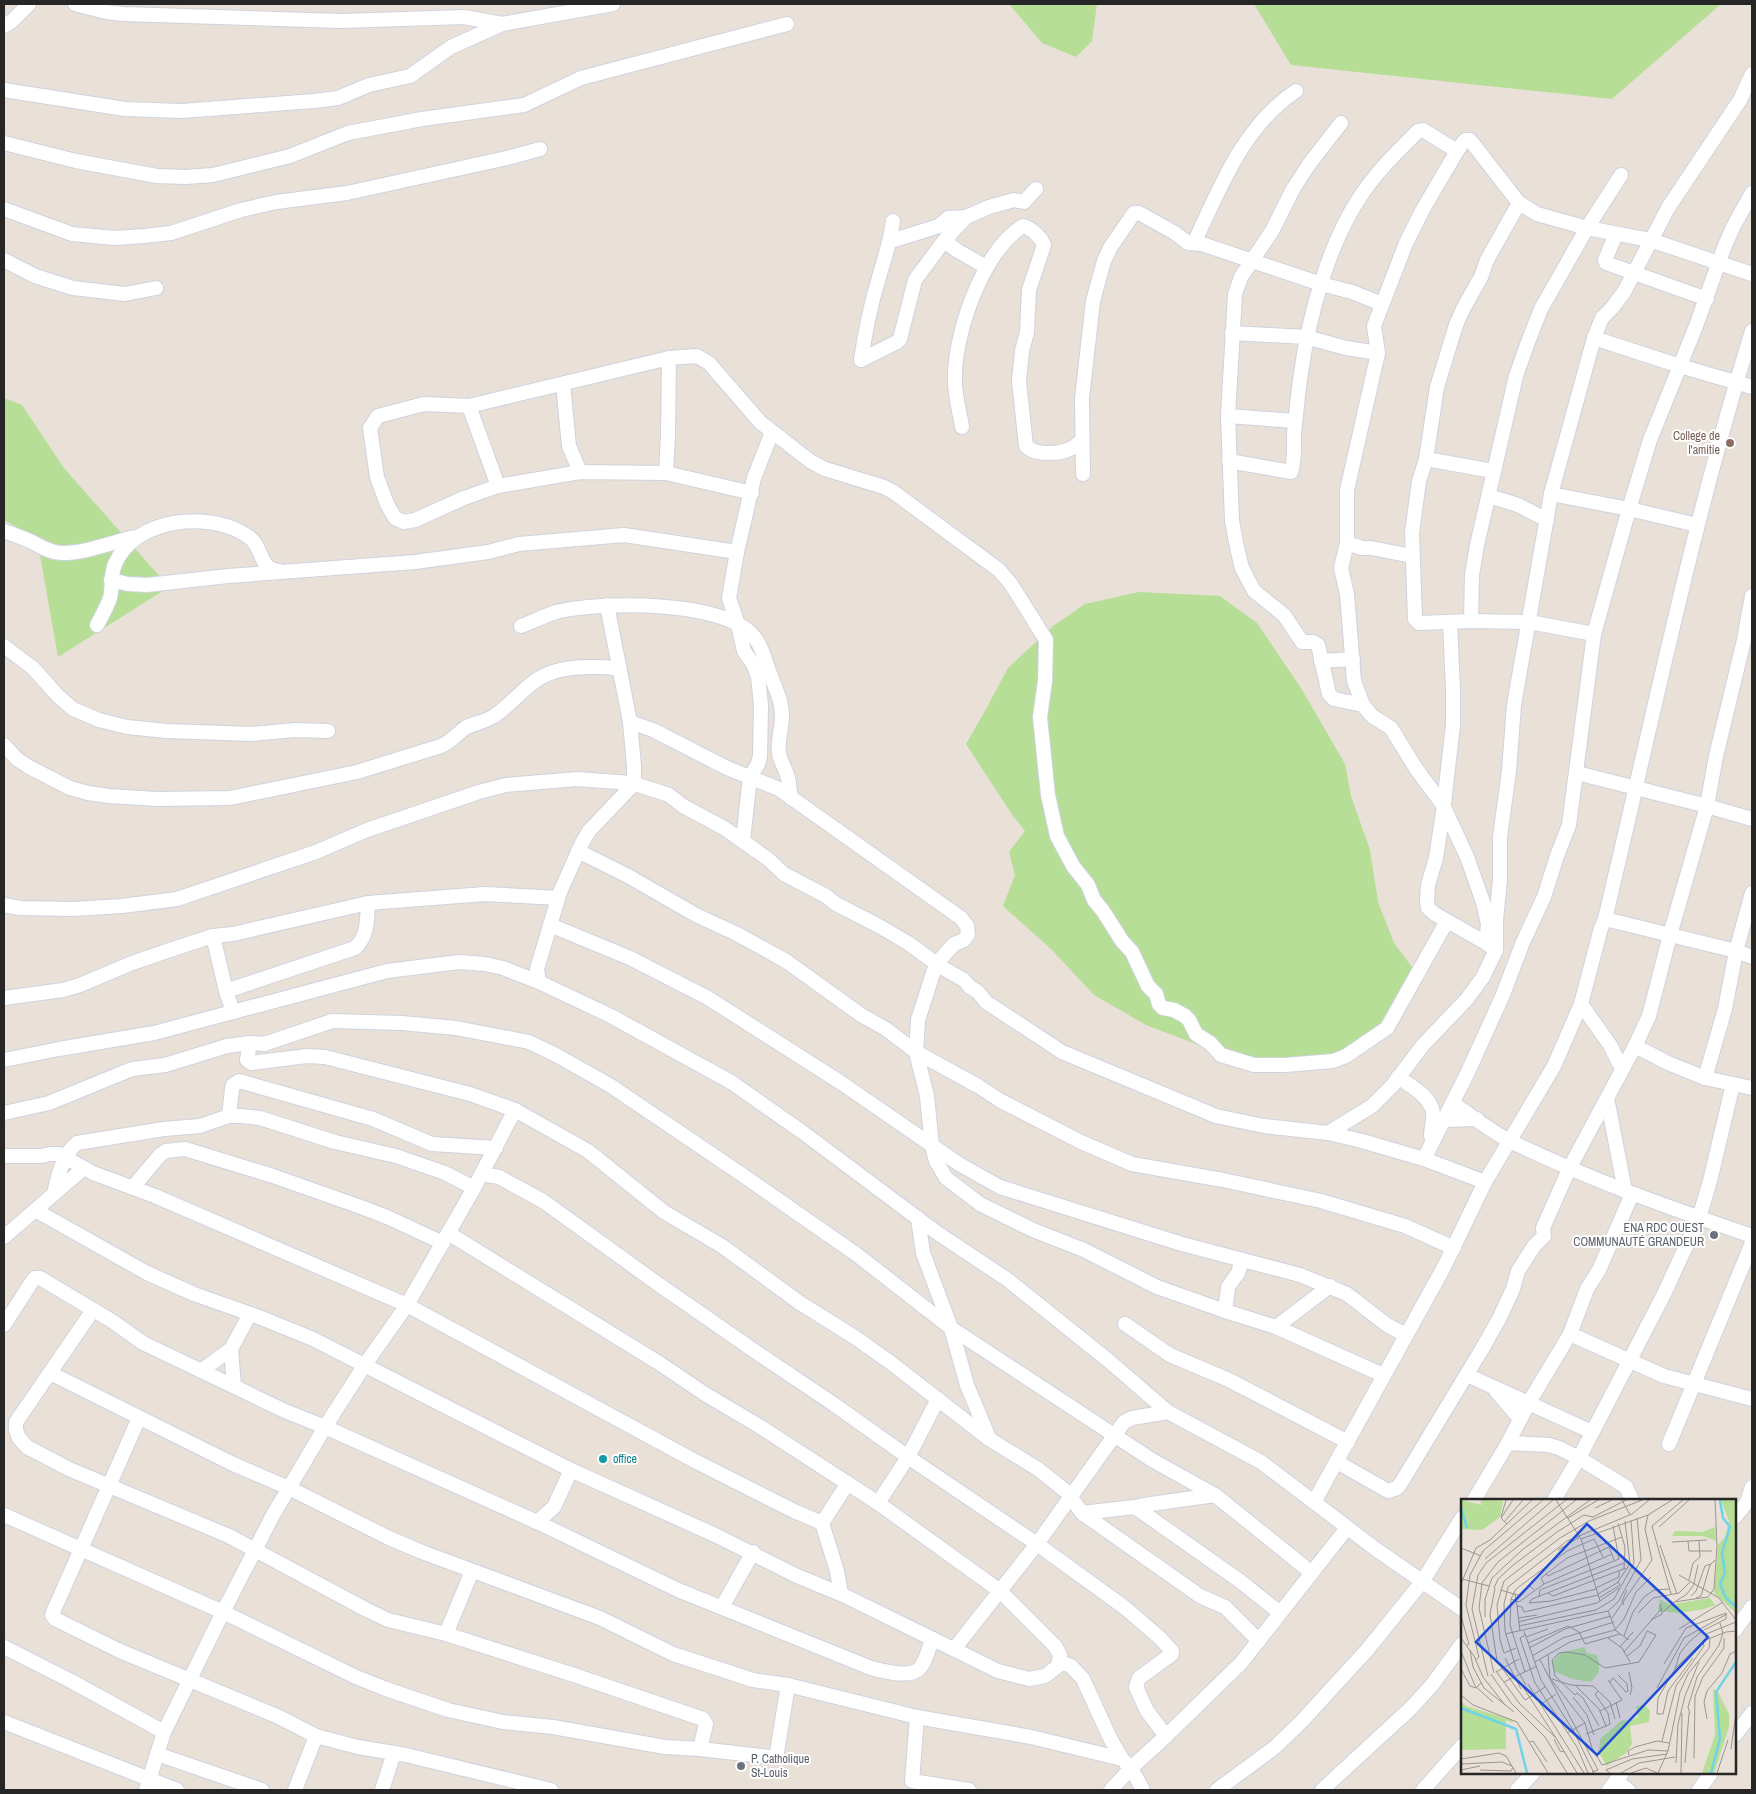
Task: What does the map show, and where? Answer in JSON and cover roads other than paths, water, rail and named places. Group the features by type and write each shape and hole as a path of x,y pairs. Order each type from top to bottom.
{"street":[{"path":"4,26 29,4"},
{"path":"75,4 106,12 123,14 342,20 464,17 502,24"},
{"path":"4,90 125,109 182,111 338,98 369,85 410,76 451,47 502,24 613,4"},
{"path":"4,143 76,161 157,176 185,178 213,175 290,156 348,133 422,119 524,105 581,78 787,24"},
{"path":"1328,1134 1372,1106 1392,1086 1428,1040 1467,999 1483,977 1491,946 1502,813 1509,771 1514,705 1551,494 1594,338 1602,318 1616,304 1634,274 1668,208 1740,100 1752,74"},
{"path":"1194,243 1228,171 1242,149 1264,118 1279,103 1296,91"},
{"path":"1341,123 1293,189 1272,231 1241,278 1235,294 1228,416 1229,461 1232,521 1242,568 1254,591 1284,615 1302,642 1313,642 1318,645 1329,694 1334,699 1363,705"},
{"path":"1229,461 1291,472 1295,421 1306,337 1334,244 1344,224 1360,196 1391,157 1420,130 1457,151"},
{"path":"1491,946 1484,902 1455,828 1443,805 1402,747 1394,731 1372,716 1363,705 1354,682 1347,594 1341,568 1348,543 1347,490 1378,353 1374,326 1382,304 1406,243 1422,211 1457,151 1466,140 1470,140 1519,203 1537,214 1587,228 1650,240 1752,274"},
{"path":"4,209 72,234 115,238 171,233 241,210 276,202 347,193 540,149"},
{"path":"1471,621 1477,544 1516,376 1542,309 1587,228 1621,175"},
{"path":"893,221 891,241 878,279 865,329 861,360 900,339 915,280 944,240 966,218 989,207 1014,200 1024,202 1036,189"},
{"path":"1424,1159 1502,996 1522,942 1544,897 1569,825 1594,634 1629,509 1650,440 1707,299 1733,227 1752,193"},
{"path":"1519,203 1487,260 1481,277 1456,325 1437,387 1426,459 1419,480 1412,533 1415,619 1419,623 1471,621 1530,622 1594,634"},
{"path":"1083,474 1084,380 1093,301 1104,261 1110,248 1136,212 1175,233 1188,243 1194,243 1321,284 1352,292 1382,304"},
{"path":"891,241 939,226 948,218 966,218"},
{"path":"962,427 955,383 967,311 986,267 1010,236 1023,226 1042,241 1044,245 1029,290 1027,332 1022,351 1020,380 1026,446 1036,452 1060,452 1072,448 1082,440"},
{"path":"1616,234 1605,260 1606,263 1707,299"},
{"path":"944,240 958,251 986,267"},
{"path":"4,260 35,276 73,288 125,294 156,288"},
{"path":"1314,1502 1454,1248 1485,1182 1554,1066 1580,1004 1605,919 1697,525 1752,331"},
{"path":"1232,333 1306,337 1346,348 1378,353"},
{"path":"1594,338 1752,387"},
{"path":"752,492 666,473 580,472 498,486 464,498 415,520 404,522 395,518 377,477 370,428 378,416 424,404 469,406 669,358 697,356 709,363 760,422 789,446 818,466 892,491 999,570 1011,584 1046,640 1045,681 1040,717 1048,795 1057,836 1073,866 1088,885 1094,900 1122,942 1132,952 1148,986 1156,994 1159,1004 1163,1008 1174,1010 1184,1016 1196,1034 1210,1043 1221,1055 1254,1065 1285,1066 1333,1061 1346,1056 1386,1028 1447,921"},
{"path":"666,473 669,358"},
{"path":"563,384 569,446 580,472"},
{"path":"469,406 498,486"},
{"path":"1228,416 1295,421"},
{"path":"743,840 750,777 758,764 760,756 761,705 758,692 759,681 753,664 743,649 738,625 729,598 737,552 754,478 772,432"},
{"path":"1426,459 1493,471"},
{"path":"1551,494 1629,509 1697,525"},
{"path":"1489,496 1518,505 1547,520"},
{"path":"4,531 28,540 44,549 61,553 91,550 138,536 161,526 197,520 224,524 250,538 262,555 265,565 272,570 294,571"},
{"path":"111,580 128,584 147,585 228,576 415,562 488,552 519,544 624,535 737,552"},
{"path":"97,626 110,597 111,580 115,564 124,549 138,536"},
{"path":"1348,543 1362,548 1372,548 1412,556"},
{"path":"1337,1462 1388,1491 1397,1488 1467,1375 1499,1319 1513,1288 1518,1270 1534,1246 1544,1236 1543,1228 1570,1167 1635,1046 1649,1016 1707,806 1716,756 1744,640 1752,596"},
{"path":"539,982 537,969 558,898 578,851 589,831 632,783 634,766 630,722 607,605"},
{"path":"521,626 556,612 607,605 674,608 714,614 738,625 756,638 777,690 782,718 778,753 787,773 790,798"},
{"path":"1450,622 1453,725 1436,858 1428,885 1428,908 1491,946"},
{"path":"4,646 33,668 58,696 73,709 99,720 127,727 166,731 252,734 295,730 328,731"},
{"path":"1321,661 1352,658"},
{"path":"4,745 17,759 29,767 70,788 88,793 157,799 230,798 357,772 441,746 452,740 468,726 484,722 495,716 538,679 559,670 593,667 620,670"},
{"path":"630,722 654,730 728,768 770,784 917,888 960,916 967,926 967,938 954,944 936,964 918,1020 916,1052 927,1096 932,1146 936,1161 946,1178 980,1204 1032,1230 1084,1250 1157,1287 1276,1327 1383,1375"},
{"path":"1577,772 1752,819"},
{"path":"4,905 20,908 73,909 122,906 177,899 316,852 367,830 479,792 506,785 577,779 632,783 669,795 683,806 743,840 784,874 908,944 936,964 964,980 986,1002 1053,1047 1070,1056 1216,1116 1264,1126 1328,1134 1398,1150 1485,1182"},
{"path":"578,851 786,961 916,1052 978,1086 1000,1101 1045,1125 1126,1162 1214,1178 1320,1202 1405,1226 1454,1248"},
{"path":"1705,1078 1725,1009 1736,951 1752,893"},
{"path":"4,998 63,990 80,985 132,964 212,936 232,934 368,903 485,894 558,898"},
{"path":"226,990 355,948 361,942 365,932 368,903"},
{"path":"1605,919 1736,951 1752,957"},
{"path":"550,925 630,958 708,998 840,1082 932,1146 976,1174 1004,1188 1133,1230 1300,1275 1330,1286 1351,1297 1387,1325 1406,1335"},
{"path":"212,936 233,1012"},
{"path":"4,1060 154,1033 374,973 459,962 485,964 502,968 539,982 611,1016 715,1072 800,1131 944,1238 1008,1280 1109,1361 1168,1412 1261,1462 1347,1528 1461,1609"},
{"path":"1580,1004 1610,1046 1622,1069"},
{"path":"4,1113 49,1103 132,1069 165,1065 227,1046 250,1043 264,1044 328,1022 402,1022 456,1028 530,1042 611,1086 741,1174 856,1254 951,1328 1152,1460 1215,1496 1312,1573"},
{"path":"250,1043 247,1060 251,1063 307,1056 325,1057 470,1094 515,1110 588,1151 664,1212 722,1246 800,1303 884,1358 989,1439 1038,1469 1072,1497 1082,1513 1200,1596 1225,1607 1259,1641"},
{"path":"1635,1046 1705,1078 1752,1088"},
{"path":"1398,1078 1422,1095 1432,1107 1432,1142"},
{"path":"229,1116 233,1085 239,1081 373,1119 432,1144 496,1148"},
{"path":"1555,1499 1579,1458 1664,1294 1699,1218 1710,1181 1733,1084"},
{"path":"1475,1499 1570,1334 1587,1289 1599,1270 1628,1192 1607,1098"},
{"path":"1452,1103 1509,1140 1628,1192 1752,1236"},
{"path":"148,1785 164,1732 255,1549 325,1427 364,1366 407,1305 482,1174 515,1110"},
{"path":"54,1194 67,1157 79,1142 164,1129 200,1126 229,1116 260,1118 335,1142 396,1156 445,1173 474,1188"},
{"path":"1443,1120 1477,1119"},
{"path":"35,1210 147,1272 194,1294 313,1339 570,1470 752,1552 797,1576 841,1594 998,1671 1029,1679 1045,1676 1058,1666 1060,1655 1055,1646 1000,1591 878,1503 659,1363 445,1238 273,1176 185,1150 171,1150 160,1155 133,1187"},
{"path":"4,1156 56,1154 67,1157 84,1168 133,1187 407,1305 693,1460 794,1511 822,1523 837,1571 841,1594"},
{"path":"4,1237 84,1168"},
{"path":"482,1174 499,1177 543,1201 658,1284 1037,1544 1134,1615 1172,1651 1172,1654 1139,1678 1136,1687 1147,1711 1166,1736"},
{"path":"918,1218 922,1253 951,1328 967,1385 989,1439"},
{"path":"1669,1444 1752,1244"},
{"path":"1225,1311 1228,1287 1238,1273 1242,1260"},
{"path":"6,1316 33,1280 40,1278 143,1343 285,1411 537,1522 678,1590 871,1668 912,1674 922,1666 932,1639"},
{"path":"1276,1327 1330,1286"},
{"path":"93,1310 16,1422 19,1438 26,1447 255,1549 388,1620 446,1634 574,1674 703,1719 706,1724 700,1749"},
{"path":"202,1371 231,1349 250,1314"},
{"path":"1125,1324 1170,1355 1229,1380 1348,1442"},
{"path":"1570,1334 1664,1376 1752,1399"},
{"path":"231,1349 234,1386"},
{"path":"50,1373 232,1464 289,1488 389,1538 600,1618 673,1654 753,1680 788,1685 918,1717 1031,1737 1127,1763"},
{"path":"1467,1375 1592,1432"},
{"path":"1494,1388 1520,1420"},
{"path":"878,1503 908,1457 938,1400"},
{"path":"954,1649 1037,1544 1124,1422 1132,1418 1168,1412"},
{"path":"139,1418 54,1610 53,1618 120,1651 279,1717 316,1736 551,1790"},
{"path":"1508,1443 1549,1445 1579,1458 1626,1487 1632,1499"},
{"path":"537,1522 554,1507 570,1470"},
{"path":"822,1523 848,1483"},
{"path":"1736,1516 1746,1502 1752,1487"},
{"path":"1082,1513 1135,1508 1144,1505 1215,1496"},
{"path":"1135,1508 1240,1581 1280,1613"},
{"path":"4,1515 223,1612 356,1677 448,1710 503,1722 553,1728 665,1747 774,1757 777,1752 788,1685"},
{"path":"1217,1790 1275,1747 1367,1650 1422,1582 1461,1520"},
{"path":"1111,1790 1127,1763 1166,1736 1241,1663 1347,1528"},
{"path":"722,1607 752,1552"},
{"path":"446,1634 472,1571"},
{"path":"1736,1629 1752,1607"},
{"path":"1322,1790 1411,1708 1432,1685 1461,1645"},
{"path":"4,1647 164,1732"},
{"path":"1060,1662 1070,1666 1083,1680 1110,1738 1143,1790"},
{"path":"1743,1731 1752,1713"},
{"path":"918,1717 911,1786 968,1790"},
{"path":"4,1722 148,1785 177,1790"},
{"path":"295,1790 316,1736"},
{"path":"1423,1790 1461,1747"},
{"path":"382,1790 394,1753"},
{"path":"157,1754 262,1790"},
{"path":"1517,1790 1532,1774"},
{"path":"1699,1790 1710,1774"},
{"path":"1615,1781 1628,1790"}],"place":[{"name":"College de l'amitie","path":"1730,443"},
{"name":"ENA RDC OUEST COMMUNAUTÉ GRANDEUR","path":"1714,1235"},
{"name":"office","path":"603,1459"},
{"name":"P. Catholique St-Louis","path":"741,1766"}]}
